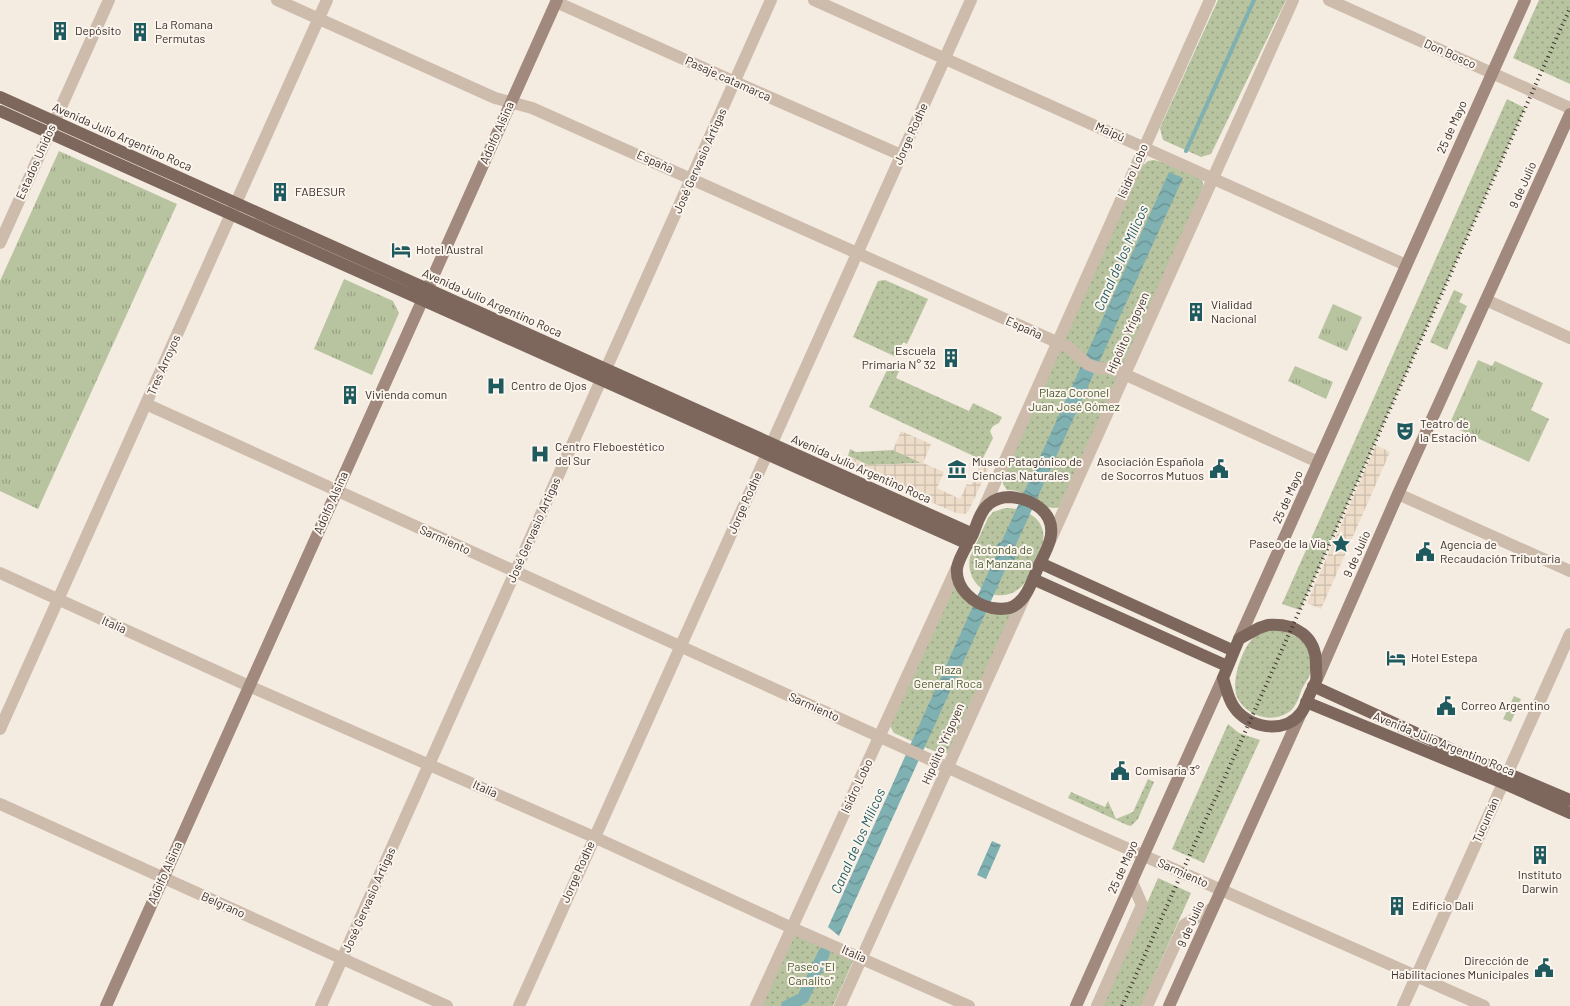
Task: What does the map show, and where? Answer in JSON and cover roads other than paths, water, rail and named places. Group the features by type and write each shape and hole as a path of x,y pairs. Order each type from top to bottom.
{"main road":[{"name":"25 de Mayo","path":"1076,1006 1524,0"},
{"name":"Adolfo Alsina","path":"106,1006 556,1"},
{"name":"Avenida Julio Argentino Roca","path":"0,97 52,127 970,539"},
{"name":"Avenida Julio Argentino Roca","path":"0,111 52,127"},
{"name":"9 de Julio","path":"1169,1006 1570,114"},
{"path":"1025,596 1016,606 1009,608 1001,609 982,605 963,590 959,583 957,567 983,510 989,504 1002,498 1019,498 1032,502 1041,508 1050,522 1050,541"},
{"name":"Hipólito Yrigoyen","path":"1025,596 1050,541"},
{"path":"1040,563 1236,645 1258,628 1268,625 1293,627 1307,638 1313,646 1316,661 1315,683"},
{"path":"1033,579 1225,672 1233,705 1250,722 1276,726 1293,720 1304,708"},
{"name":"Avenida Julio Argentino Roca","path":"1315,683 1455,751 1570,813"},
{"name":"Avenida Julio Argentino Roca","path":"1304,708 1570,800"}],"street":[{"name":"Estados Unidos","path":"0,243 109,0"},
{"name":"España","path":"277,0 495,98 532,108 692,178 1057,342 1074,351 1087,364 1098,368 1113,369 1124,375"},
{"name":"Tres Arroyos","path":"0,729 326,0"},
{"name":"José Gervasio Artigas","path":"321,1006 772,0"},
{"name":"Maipú","path":"814,0 1406,265"},
{"name":"Jorge Rodhe","path":"518,1006 971,0"},
{"name":"Isidro Lobo","path":"983,510 1210,0"},
{"name":"Hipólito Yrigoyen","path":"1050,541 1293,0"},
{"name":"Don Bosco","path":"1330,0 1570,108"},
{"name":"Pasaje catamarca","path":"556,1 901,155"},
{"path":"1486,300 1570,338"},
{"path":"1124,375 1318,462"},
{"name":"Sarmiento","path":"146,404 948,768 1484,1006"},
{"path":"1398,494 1570,571"},
{"name":"Isidro Lobo","path":"756,1006 957,567"},
{"name":"Italia","path":"0,573 249,686 594,837 792,928 862,957 969,1006"},
{"name":"Hipólito Yrigoyen","path":"840,1006 1025,596"},
{"name":"Tucumán","path":"1403,1006 1570,634"},
{"name":"Belgrano","path":"0,804 447,1006"},
{"path":"1097,1006 1142,905 1132,882"},
{"path":"1148,1006 1184,925 1213,908"}],"water":[{"path":"1169,172 1183,178 1014,549 1018,551 1014,561 1010,559 839,936 828,927 997,553 994,551 999,542 1001,543"},
{"path":"992,841 1001,845 986,879 977,875"}],"waterway":[{"name":"Canal de los Milicos","path":"1186,151 1254,0"},
{"name":"Canal de los Milicos","path":"787,1006 803,998 824,953"}],"railway":[{"path":"1122,1006 1570,8"}],"place":[{"name":"Depósito","path":"60,31"},
{"name":"La Romana Permutas","path":"140,32"},
{"name":"FABESUR","path":"280,192"},
{"name":"Hotel Austral","path":"401,250"},
{"name":"Vialidad Nacional","path":"1196,312"},
{"name":"Escuela Primaria N° 32","path":"951,358"},
{"name":"Centro de Ojos","path":"496,386"},
{"name":"Vivienda comun","path":"350,395"},
{"name":"Teatro de la Estación","path":"1405,431"},
{"name":"Centro Fleboestético del Sur","path":"540,454"},
{"name":"Museo Patagónico de Ciencias Naturales","path":"957,469"},
{"name":"Asociación Española de Socorros Mutuos","path":"1219,469"},
{"name":"Paseo de la Vía","path":"1341,544"},
{"name":"Agencia de Recaudación Tributaria","path":"1425,552"},
{"name":"Hotel Estepa","path":"1396,658"},
{"name":"Correo Argentino","path":"1446,706"},
{"name":"Comisaría 3°","path":"1120,771"},
{"name":"Instituto Darwin","path":"1540,855"},
{"name":"Edificio Dali","path":"1397,906"},
{"name":"Dirección de Habilitaciones Municipales","path":"1544,968"}],"park label":[{"name":"Plaza Coronel Juan José Gómez","path":"1074,400"},
{"name":"Rotonda de la Manzana","path":"1003,557"},
{"name":"Plaza General Roca","path":"948,677"},
{"name":"Paseo \"El Canalito\"","path":"811,974"}]}
